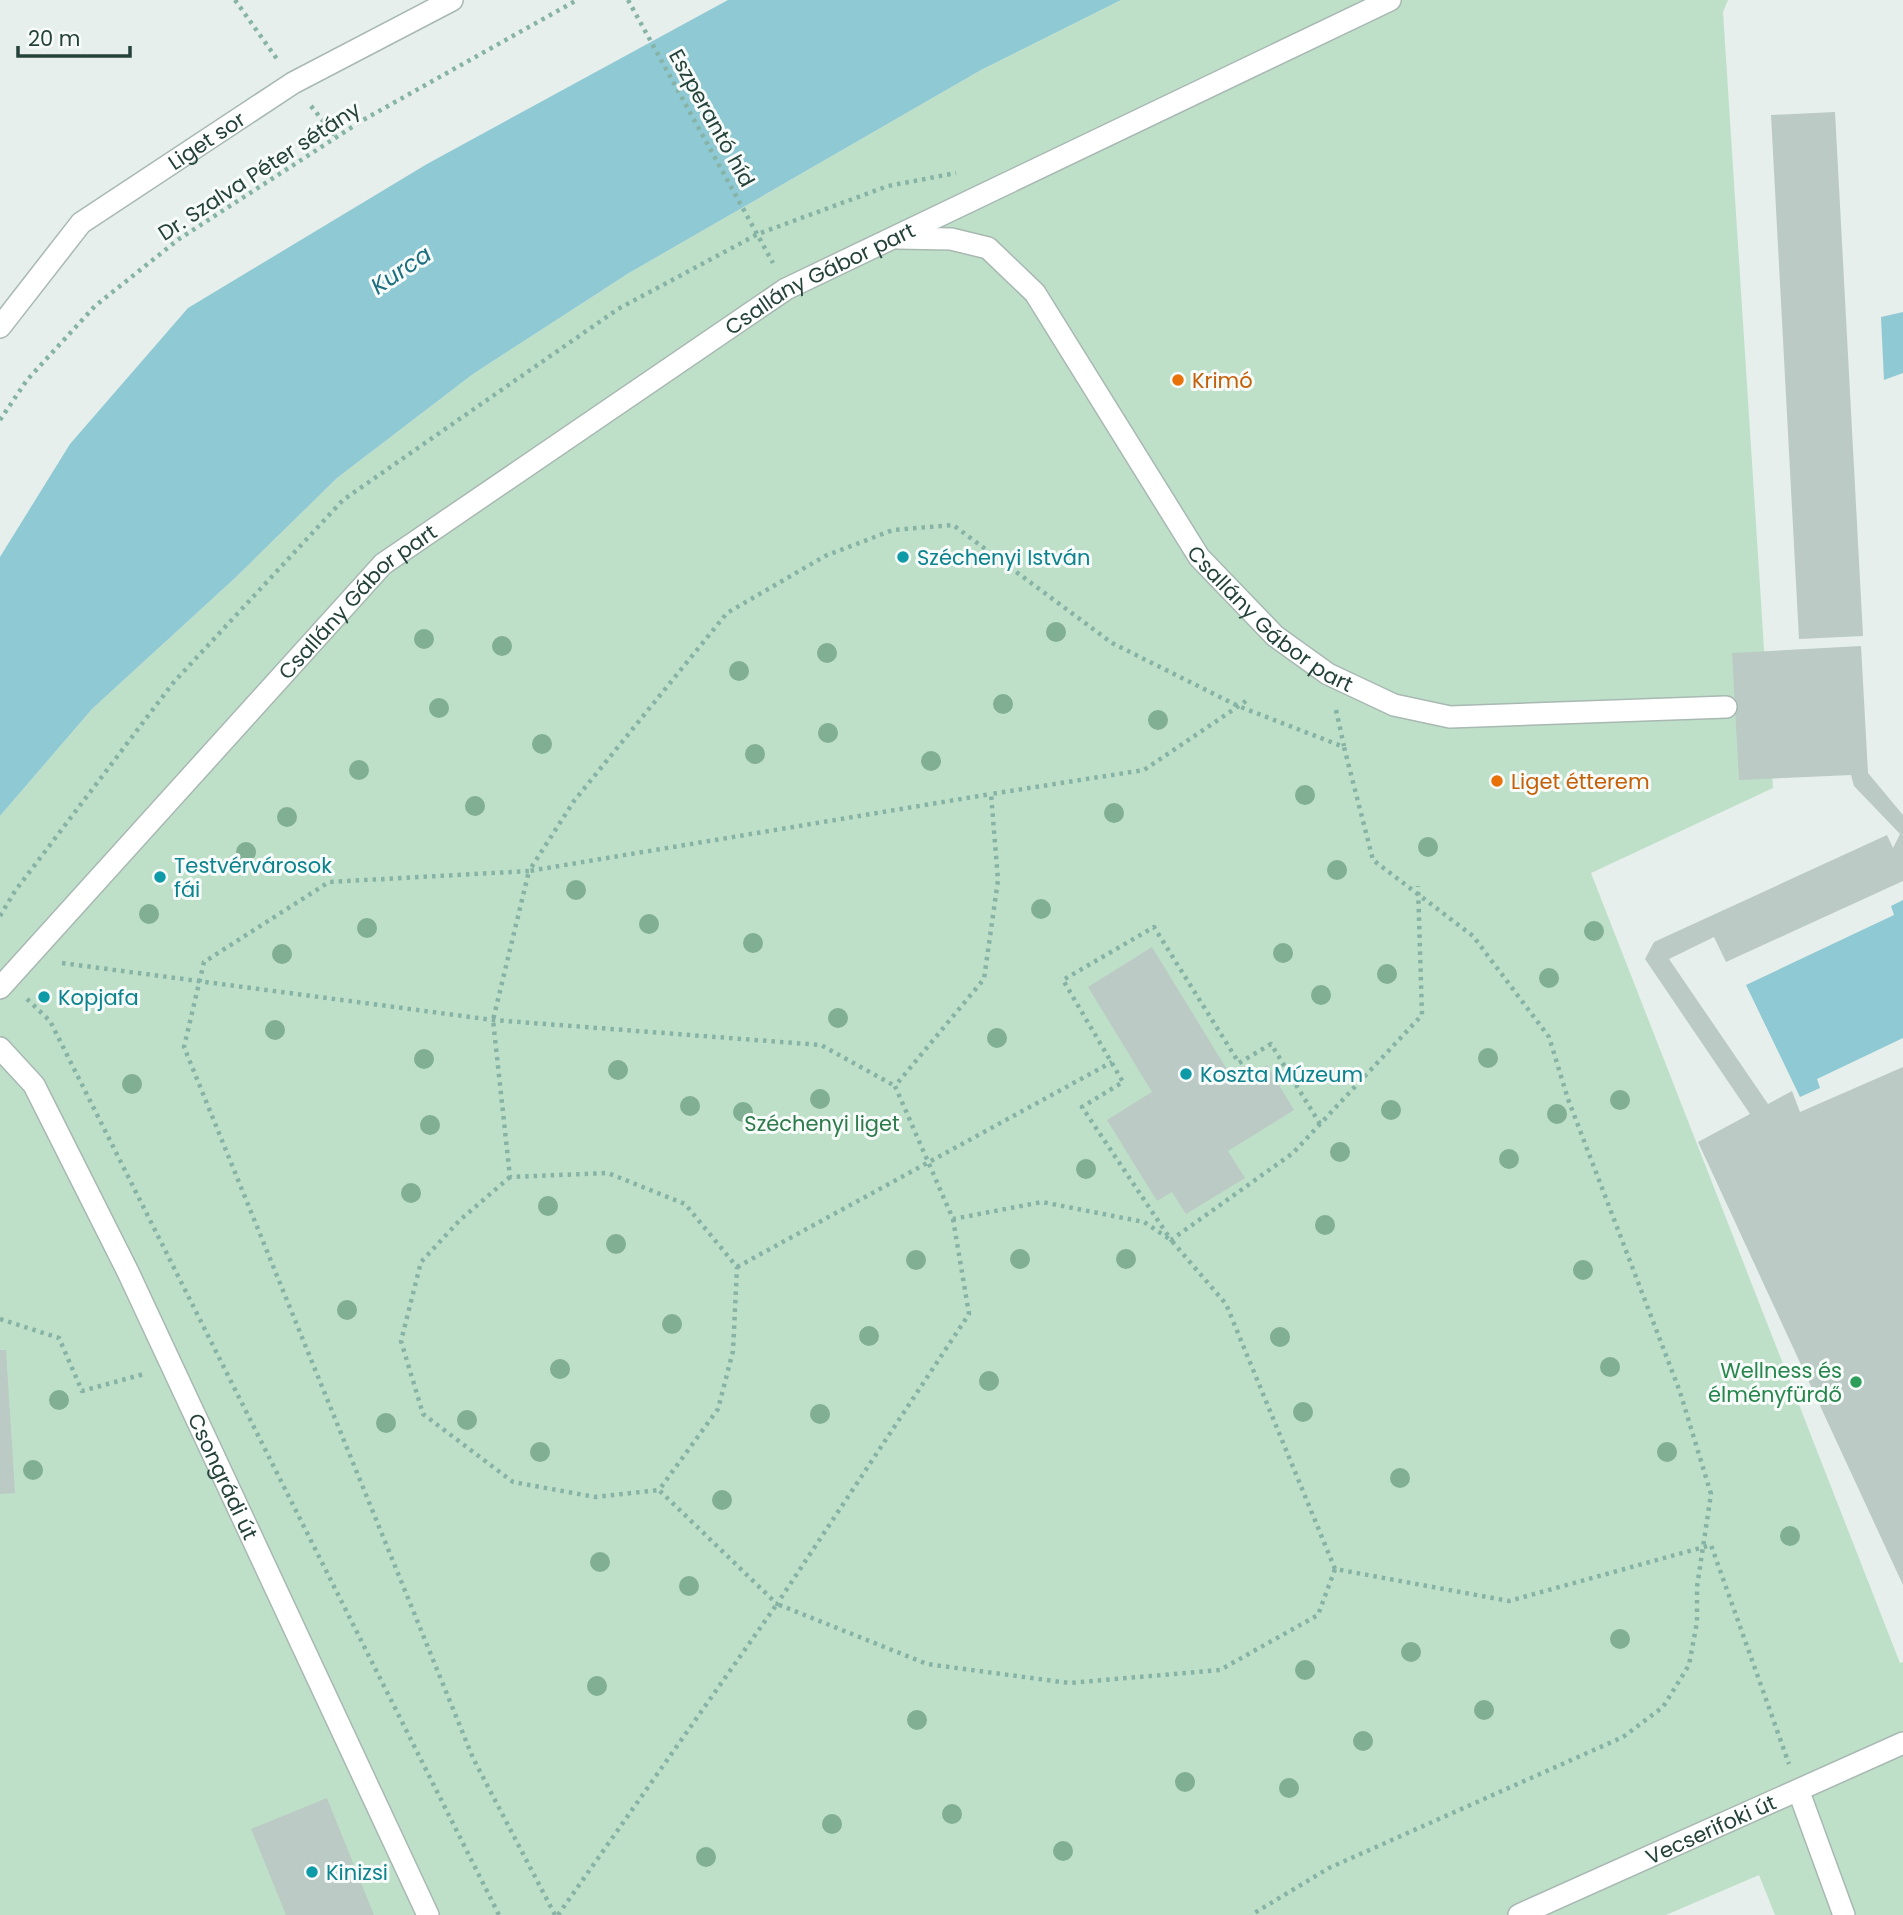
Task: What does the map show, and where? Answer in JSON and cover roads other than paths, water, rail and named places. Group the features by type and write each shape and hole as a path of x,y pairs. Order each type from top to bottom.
{"street":[{"name":"Liget sor","path":"0,327 81,223 293,83 452,0"},
{"path":"894,237 1390,0"},
{"name":"Csallány Gábor part","path":"4,984 383,564 786,289 894,237 951,239 988,248 1035,293 1199,557 1275,636 1328,674 1394,705 1450,717 1726,707"},
{"name":"Csongrádi út","path":"0,1048 34,1085 172,1366 428,1915"},
{"name":"Vecserifoki út","path":"1519,1915 1799,1792 1903,1743"},
{"path":"1799,1792 1844,1915"}],"water":[{"name":"Kurca","path":"728,0 1121,0 981,70 629,273 473,374 337,478 235,578 92,709 0,816 0,557 70,444 188,308 427,164"},
{"path":"1903,312 1903,373 1884,380 1881,317"},
{"path":"1903,900 1903,1038 1817,1079 1820,1088 1800,1097 1746,985 1894,915 1891,906"}],"place":[{"name":"Krimó","path":"1178,380"},
{"name":"Széchenyi István","path":"903,557"},
{"name":"Liget étterem","path":"1497,781"},
{"name":"Testvérvárosok fái","path":"160,877"},
{"name":"Kopjafa","path":"44,997"},
{"name":"Koszta Múzeum","path":"1186,1074"},
{"name":"Wellness és élményfürdő","path":"1856,1382"},
{"name":"Kinizsi","path":"312,1872"}],"park label":[{"name":"Széchenyi liget","path":"822,1123"}]}
